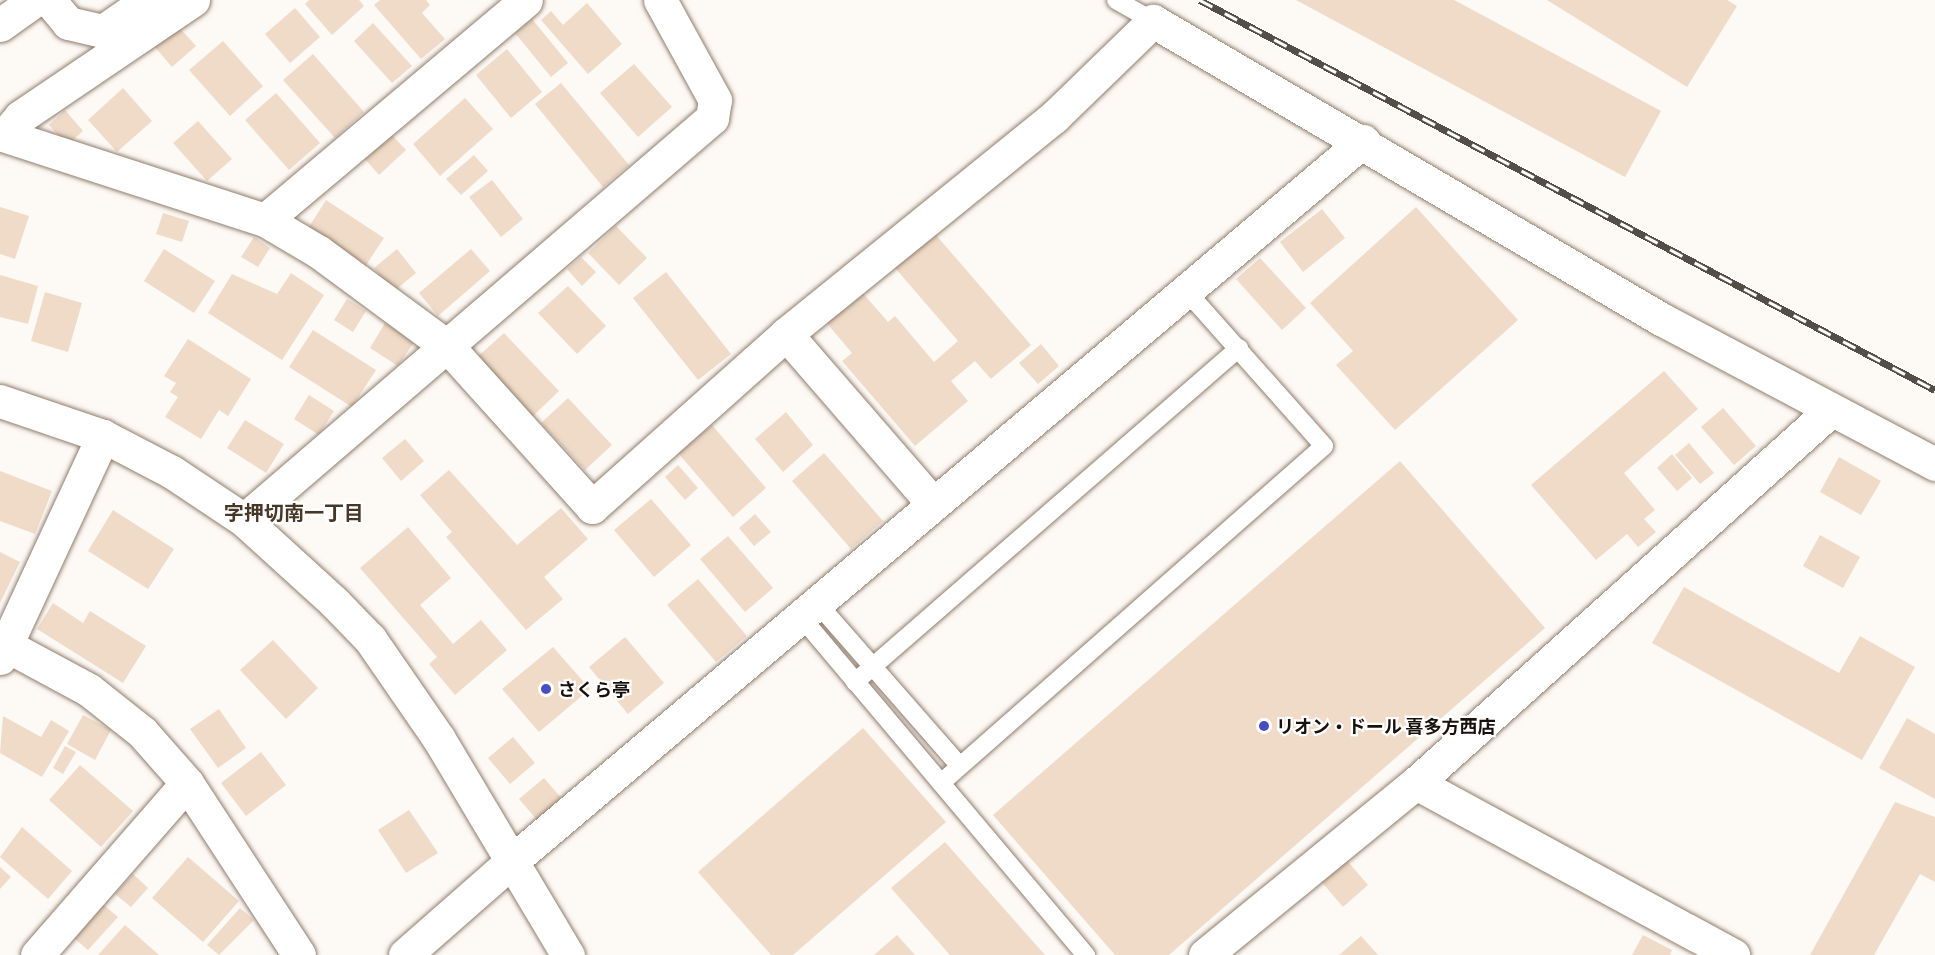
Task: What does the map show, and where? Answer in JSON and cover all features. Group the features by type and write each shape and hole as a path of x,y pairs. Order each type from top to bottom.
{"street":[{"path":"0,25 35,0"},
{"path":"49,0 68,23 103,31 148,0"},
{"path":"193,0 20,117 3,134 265,220 319,252 449,348 592,507 786,334 1054,117 1153,21 1363,141 1661,319 1935,464"},
{"path":"265,220 526,0"},
{"path":"244,520 449,348 712,118 715,100 660,0"},
{"path":"405,955 512,861 810,611 933,504 1189,294 1363,141"},
{"path":"786,334 933,504"},
{"path":"0,401 102,436 172,472 244,520 370,639 440,739 568,955"},
{"path":"1205,955 1416,783 1832,410"},
{"path":"102,436 2,648 88,690 142,732 187,783 299,955"},
{"path":"37,955 187,783"},
{"path":"1416,783 1733,955"}],"lane":[{"path":"1116,0 1153,21"},
{"path":"941,783 1324,446 1189,294"},
{"path":"855,682 1239,348"},
{"path":"810,611 874,665 960,766"},
{"path":"810,611 855,682 1086,955"}],"building":[{"path":"309,0 359,0 364,6 332,35 305,4"},
{"path":"380,0 426,0 430,5 422,13 445,39 421,59 374,5"},
{"path":"1296,0 1454,0 1661,111 1625,177"},
{"path":"1547,0 1727,0 1737,6 1687,87"},
{"path":"587,3 622,44 588,74 541,20 551,11 563,25"},
{"path":"295,8 320,37 290,63 265,34"},
{"path":"532,19 568,63 551,77 515,33"},
{"path":"373,23 412,66 392,83 354,41"},
{"path":"177,25 196,46 172,67 154,46"},
{"path":"223,41 263,86 230,116 189,70"},
{"path":"507,49 542,92 511,118 476,75"},
{"path":"313,54 364,112 335,138 283,80"},
{"path":"634,64 672,107 638,137 600,93"},
{"path":"561,83 629,165 603,187 535,104"},
{"path":"123,88 152,121 117,152 88,120"},
{"path":"276,93 320,143 289,170 245,120"},
{"path":"465,98 493,129 440,176 413,144"},
{"path":"65,110 83,131 67,145 49,125"},
{"path":"198,121 232,159 207,181 173,143"},
{"path":"391,134 406,150 379,175 365,159"},
{"path":"474,155 488,171 461,195 446,179"},
{"path":"492,180 523,219 501,237 469,197"},
{"path":"326,200 384,238 364,268 307,230"},
{"path":"0,207 29,216 15,259 0,254"},
{"path":"1416,207 1518,320 1395,430 1336,365 1353,351 1310,303"},
{"path":"1322,209 1345,238 1303,272 1280,242"},
{"path":"163,213 189,221 182,242 156,234"},
{"path":"616,226 647,258 619,285 588,253"},
{"path":"930,228 1031,345 991,379 975,361 951,381 968,401 915,446 842,361 852,353 825,321 861,291 888,322 895,316 934,362 958,341 890,262"},
{"path":"254,237 270,248 258,267 241,257"},
{"path":"164,249 215,281 194,313 144,281"},
{"path":"397,249 416,273 393,292 374,268"},
{"path":"471,249 490,271 438,316 419,293"},
{"path":"581,257 596,272 582,286 567,269"},
{"path":"1260,258 1306,308 1282,330 1236,279"},
{"path":"666,272 731,354 698,380 633,298"},
{"path":"291,273 324,295 282,360 208,313 232,274 277,294"},
{"path":"0,275 38,286 28,324 0,317"},
{"path":"568,286 606,326 577,354 538,313"},
{"path":"45,292 82,303 68,352 31,341"},
{"path":"347,299 366,311 353,332 334,320"},
{"path":"385,323 414,342 398,366 370,348"},
{"path":"313,330 376,370 352,407 289,367"},
{"path":"504,333 559,391 531,418 475,359"},
{"path":"188,339 251,379 228,416 219,410 201,439 165,417 178,397 170,392 176,383 164,376"},
{"path":"1041,344 1059,366 1038,384 1019,363"},
{"path":"1664,371 1698,409 1624,473 1655,510 1644,519 1656,532 1638,547 1627,534 1596,560 1531,485"},
{"path":"309,395 334,411 319,435 294,419"},
{"path":"568,398 612,445 585,470 541,423"},
{"path":"1723,408 1756,446 1734,465 1701,427"},
{"path":"786,412 813,445 783,472 755,439"},
{"path":"245,420 284,444 266,473 227,448"},
{"path":"712,425 766,488 733,517 678,453"},
{"path":"405,439 424,461 401,481 382,458"},
{"path":"1689,443 1714,473 1700,484 1675,455"},
{"path":"824,453 883,521 851,549 792,481"},
{"path":"1672,454 1692,478 1677,491 1657,468"},
{"path":"1839,457 1881,481 1861,515 1820,492"},
{"path":"1400,461 1545,628 1169,955 1115,955 993,815"},
{"path":"678,465 698,488 685,500 665,477"},
{"path":"449,470 517,545 561,508 588,539 544,577 563,599 526,630 446,537 452,532 420,495"},
{"path":"0,471 52,491 35,534 0,521"},
{"path":"651,499 691,545 654,577 614,530"},
{"path":"113,510 174,549 148,589 88,551"},
{"path":"755,514 771,532 754,546 739,528"},
{"path":"408,527 451,578 420,605 453,644 481,620 507,650 455,695 429,664 437,657 360,568"},
{"path":"1820,535 1860,557 1843,588 1803,566"},
{"path":"728,536 773,588 745,612 700,559"},
{"path":"0,552 20,562 0,603"},
{"path":"698,579 747,636 716,662 667,605"},
{"path":"1684,587 1839,673 1860,636 1915,667 1862,760 1652,643"},
{"path":"53,603 83,623 90,611 146,646 123,683 37,629"},
{"path":"625,637 664,683 628,714 589,667"},
{"path":"273,640 318,688 286,719 240,670"},
{"name":"さくら亭","path":"553,647 590,689 539,732 502,689"},
{"path":"219,709 246,748 218,768 190,729"},
{"path":"83,715 111,730 95,760 67,744"},
{"path":"3,716 41,737 51,720 69,731 42,777 0,753"},
{"path":"1907,718 1935,734 1935,799 1879,768"},
{"path":"863,728 946,822 793,955 771,955 698,872"},
{"path":"513,737 535,763 510,784 488,758"},
{"path":"65,746 76,752 63,774 53,768"},
{"path":"261,752 286,785 246,816 221,783"},
{"path":"80,765 133,811 101,847 49,800"},
{"path":"544,778 563,800 538,821 519,799"},
{"path":"1895,802 1935,817 1935,882 1920,874 1874,955 1810,955"},
{"path":"409,810 438,853 406,873 378,830"},
{"path":"22,827 72,871 48,899 0,857"},
{"path":"945,842 1045,955 950,955 891,888"},
{"path":"188,857 239,901 203,942 152,898"},
{"path":"1344,857 1368,885 1343,907 1319,879"},
{"path":"0,867 11,877 0,889"},
{"path":"133,874 148,888 131,907 115,894"},
{"path":"99,901 118,917 88,950 69,934"},
{"path":"240,908 254,920 219,955 207,945"},
{"path":"125,925 159,955 98,955"},
{"path":"897,935 915,955 874,955"},
{"path":"1643,935 1672,950 1670,955 1632,955"},
{"path":"1361,936 1378,955 1339,955"}],"railway":[{"path":"1200,0 1935,390"}],"place":[{"name":"さくら亭","path":"546,689"},
{"name":"リオン・ドール 喜多方西店","path":"1264,726"}],"district":[{"name":"字押切南一丁目","path":"294,511"}]}
